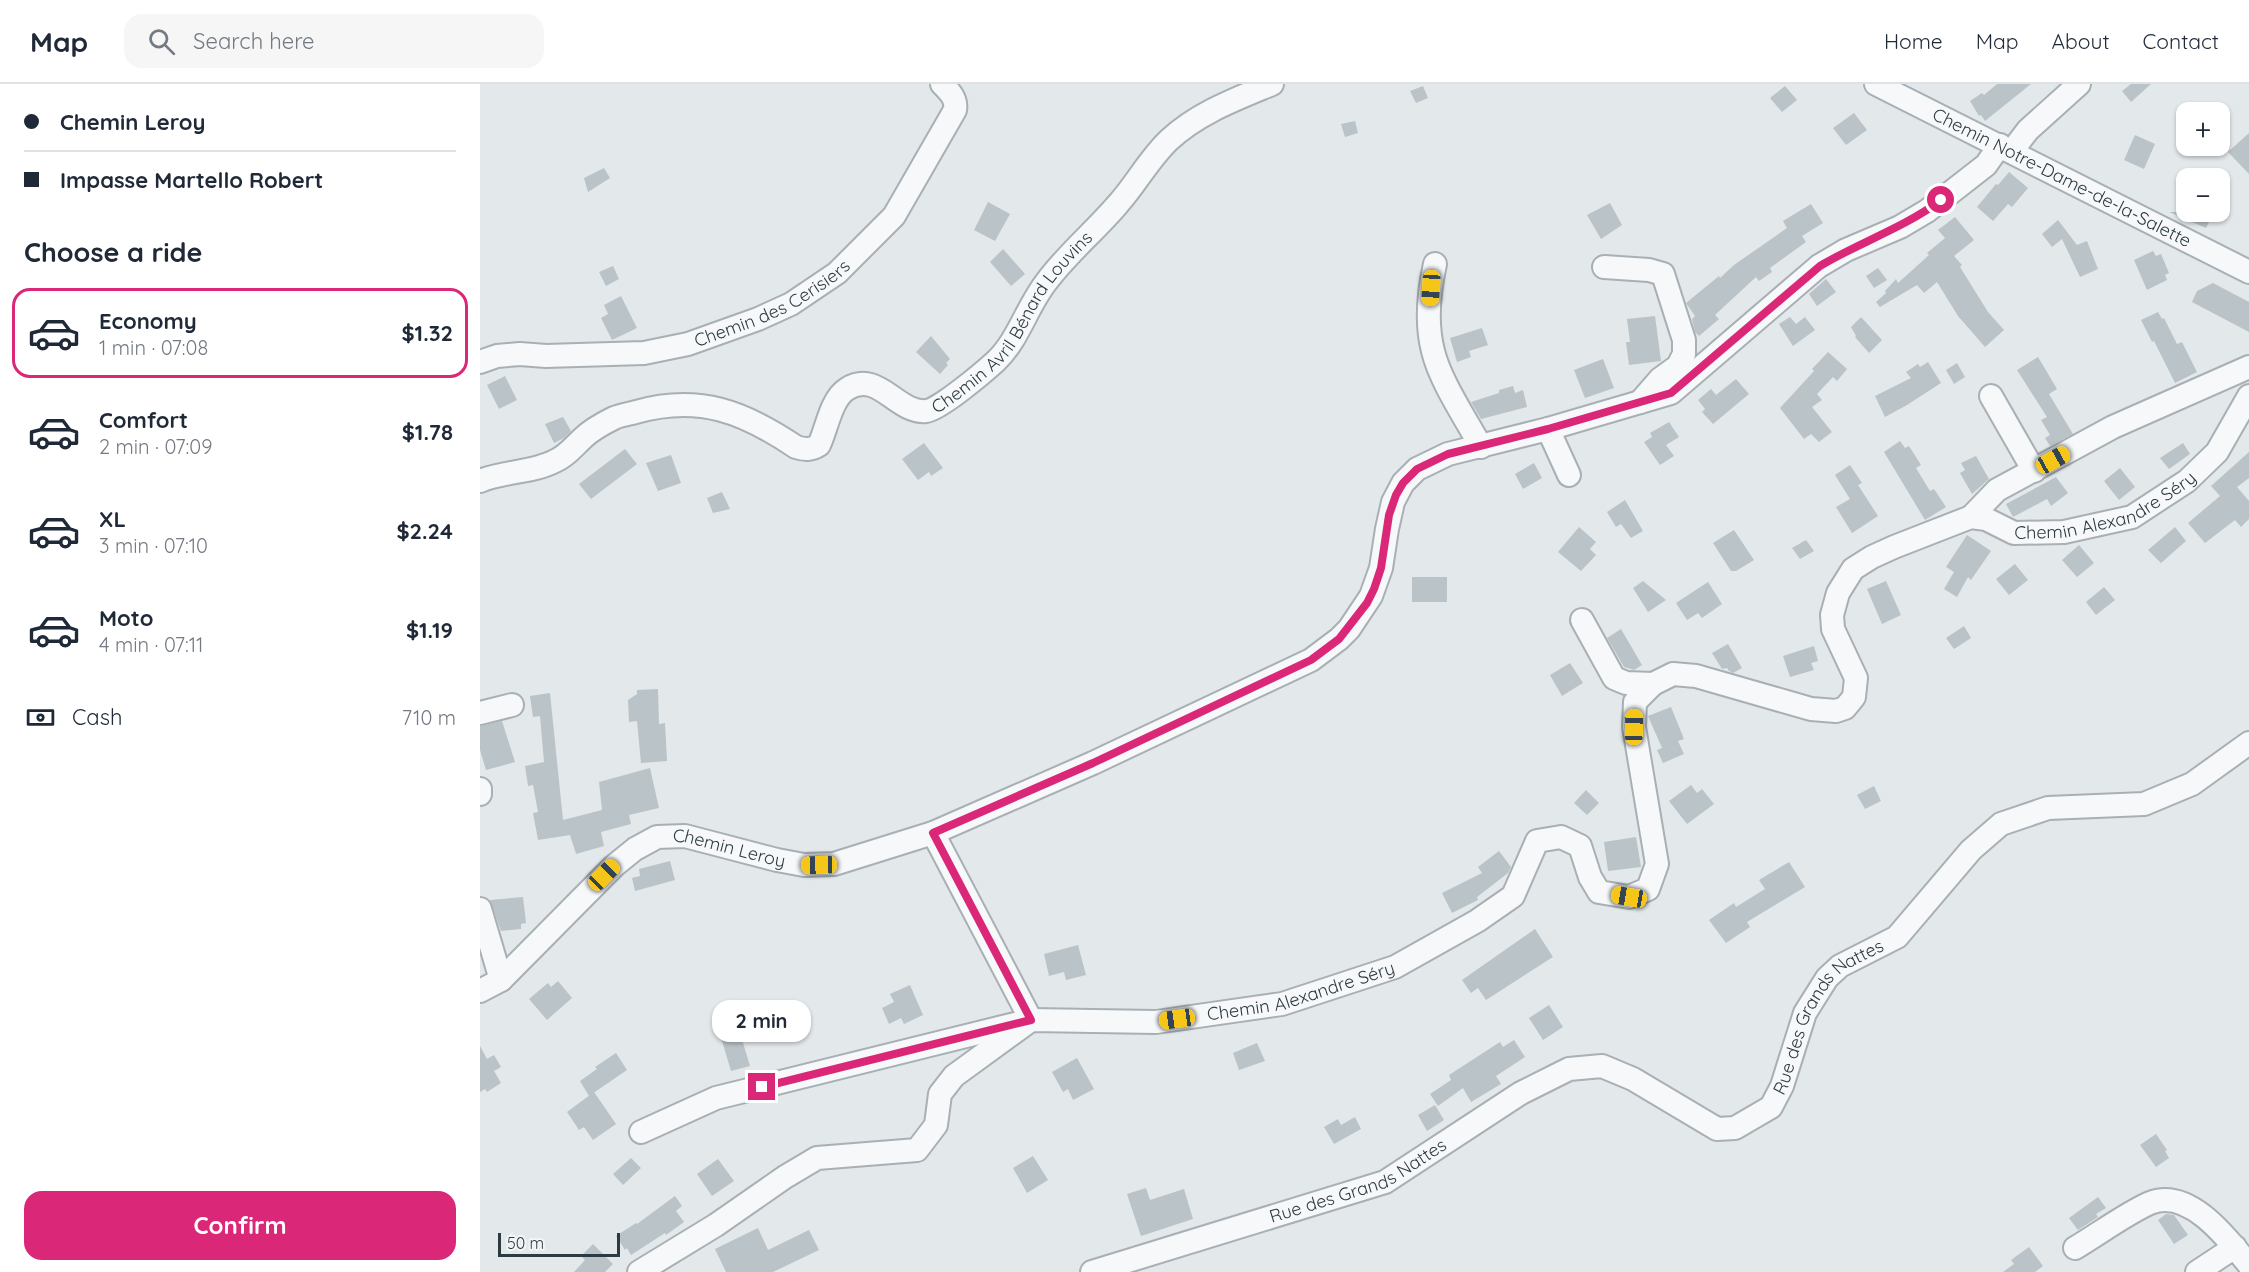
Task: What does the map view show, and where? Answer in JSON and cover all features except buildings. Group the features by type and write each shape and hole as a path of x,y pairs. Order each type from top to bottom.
{"street":[{"name":"Chemin des Cerisiers","path":"480,362 497,356 520,354 546,356 644,353 688,344 737,327 790,304 837,273 894,216 955,110 956,104 953,97 942,84"},
{"name":"Chemin Avril Bénard Louvins","path":"480,481 548,465 566,454 585,436 615,418 655,406 686,403 720,409 752,420 804,450 813,449 819,445 837,400 847,389 861,384 888,392 915,410 924,412 939,407 996,361 1023,323 1046,282 1118,205 1168,141 1190,123 1214,109 1272,84"},
{"name":"Chemin Notre-Dame-de-la-Salette","path":"1876,84 2249,272"},
{"name":"Chemin Leroy","path":"480,991 501,980 614,866 635,849 657,837 685,836 804,865 834,864 933,833 1103,758 1296,668 1318,655 1349,629 1374,589 1381,568 1389,515 1396,495 1403,483 1417,469 1437,458 1639,404 1661,397 1679,387 1820,266 1846,250 1900,227 1927,211 2028,130 2079,84"},
{"path":"1435,264 1429,307 1433,354 1481,447"},
{"path":"1604,267 1649,270 1663,274 1684,340 1684,354 1681,361 1660,379 1639,404"},
{"path":"1582,620 1614,678 1626,683 1653,684 1673,674 1696,676 1811,709 1836,711 1845,708 1854,697 1856,678 1833,629 1832,615 1838,593 1854,569 1872,557 1971,517 1997,490 2113,427 2249,367"},
{"path":"1991,396 2034,471"},
{"name":"Chemin Alexandre Séry","path":"1971,517 1986,519 2014,533 2064,532 2132,517 2187,481 2217,452 2249,396"},
{"path":"1548,429 1569,475"},
{"name":"Chemin Alexandre Séry","path":"1031,1020 1156,1022 1259,1008 1282,1004 1395,967 1477,921 1513,896 1537,841 1561,837 1580,846 1590,877 1599,892 1629,897 1648,889 1657,864 1634,727 1635,702 1653,684"},
{"path":"480,713 512,705"},
{"name":"Rue des Grands Nattes","path":"1092,1272 1385,1182 1521,1093 1569,1069 1602,1066 1633,1079 1718,1129 1735,1128 1771,1107 1782,1086 1806,1013 1827,978 1840,966 1897,937 1971,850 2001,824 2048,808 2144,804 2192,784 2249,743"},
{"path":"480,789 480,794"},
{"path":"933,833 1031,1020"},
{"path":"480,909 501,980"},
{"path":"641,1132 716,1098 1031,1020"},
{"path":"639,1272 716,1225 785,1176 817,1158 917,1150 936,1125 940,1094 954,1076 1031,1020"},
{"path":"2075,1248 2151,1202 2178,1201 2194,1208 2235,1247 2249,1265"},
{"path":"2197,1272 2235,1247"}],"route":[{"path":"762,1087 1031,1020 933,833 1093,763 1311,660 1349,629 1367,603 1381,568 1389,515 1396,495 1403,483 1417,469 1448,454 1548,429 1671,393 1820,266 1846,250 1900,227 1941,200"}]}
